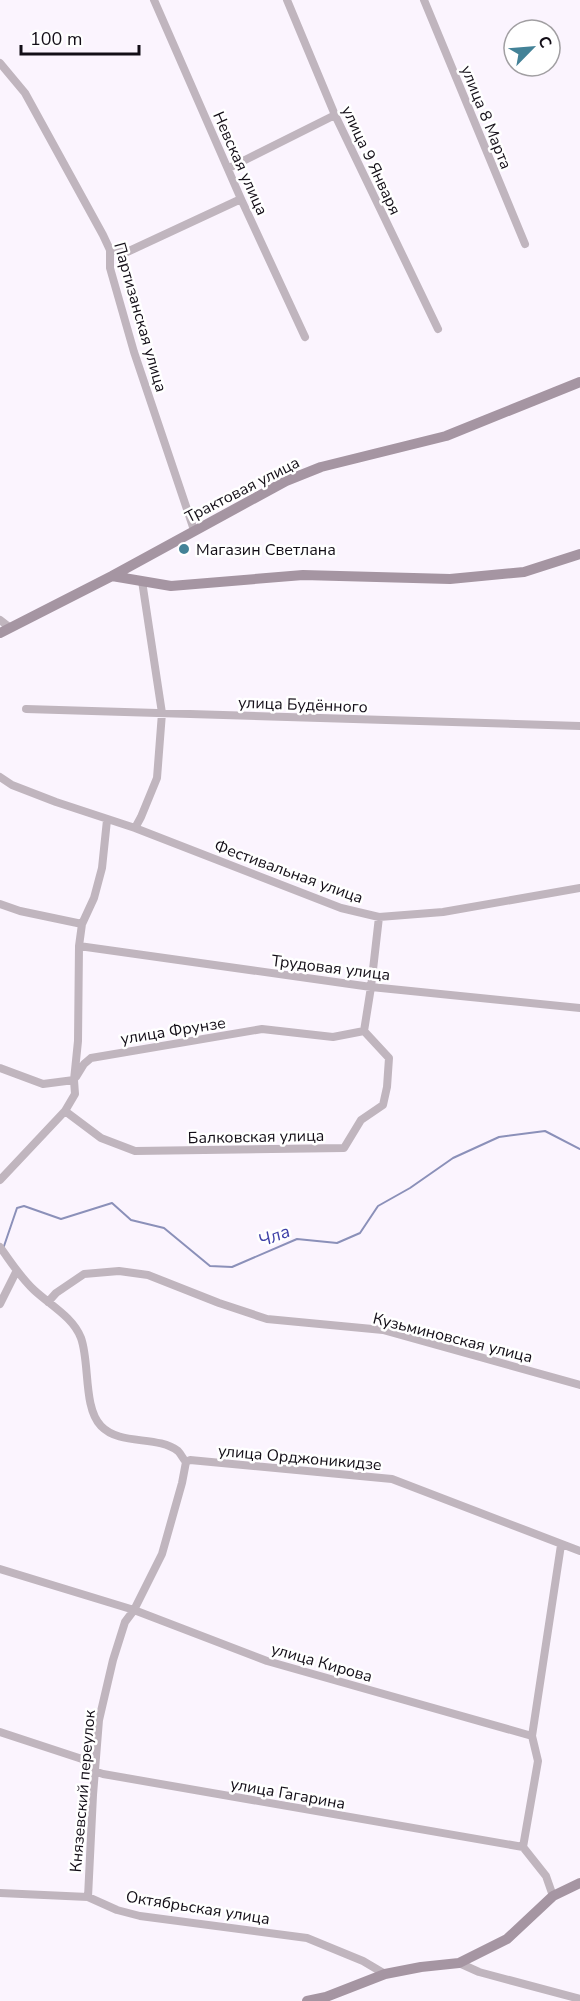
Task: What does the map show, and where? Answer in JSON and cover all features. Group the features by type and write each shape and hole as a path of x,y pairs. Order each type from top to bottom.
{"street":[{"name":"Невская улица","path":"154,0 241,199 305,337"},
{"name":"улица 9 Января","path":"288,0 335,115 438,329"},
{"name":"улица 8 Марта","path":"424,0 525,244"},
{"name":"Партизанская улица","path":"0,63 25,93 110,250 110,268 134,352 194,530"},
{"path":"229,168 335,115"},
{"path":"110,250 127,252 241,199"},
{"name":"Трактовая улица","path":"3,627 112,576 286,481 321,467 446,435 580,382"},
{"path":"112,576 171,586 303,575 450,579 524,572 580,554"},
{"path":"135,828 157,778 162,713 142,581"},
{"name":"улица Будённого","path":"26,709 580,726"},
{"name":"Фестивальная улица","path":"0,777 12,785 135,828 341,908 378,917 443,912 580,888"},
{"path":"0,1180 65,1111 75,1094 79,946 82,924 94,898 102,867 107,820"},
{"path":"0,904 20,911 82,924"},
{"path":"364,1031 378,917"},
{"name":"Трудовая улица","path":"79,946 371,987 580,1008"},
{"name":"улица Фрунзе","path":"74,1080 84,1064 91,1058 157,1046 262,1029 333,1037 364,1031"},
{"name":"Балковская улица","path":"65,1111 101,1138 135,1151 344,1148 362,1120 383,1105 387,1087 389,1058 364,1031"},
{"path":"0,1068 43,1084 74,1080"},
{"path":"0,1247 16,1272 75,1325 81,1340 92,1414 101,1427 114,1436 168,1446 179,1452 186,1462"},
{"name":"Кузьминовская улица","path":"48,1302 56,1293 84,1274 119,1271 148,1275 267,1319 383,1330 580,1385"},
{"path":"0,1304 16,1272"},
{"name":"улица Орджоникидзе","path":"186,1462 190,1460 392,1479 580,1551"},
{"name":"Князевский переулок","path":"88,1897 94,1771 99,1720 113,1660 125,1622 134,1610 162,1554 186,1462"},
{"path":"553,1896 546,1876 523,1847 538,1761 532,1736 561,1545"},
{"name":"улица Кирова","path":"0,1569 134,1610 267,1661 532,1736"},
{"name":"улица Гагарина","path":"0,1732 82,1759 94,1771 523,1847"},
{"path":"307,2001 326,1997 385,1974 459,1963 507,1939 553,1896 580,1883"},
{"name":"Октябрьская улица","path":"0,1893 88,1897 117,1910 140,1916 307,1938 363,1961 385,1974"},
{"path":"459,1963 479,1972 580,1999"}],"waterway":[{"name":"Чла","path":"3,1249 17,1208 24,1206 61,1219 112,1203 131,1220 164,1228 210,1266 232,1267 297,1239 337,1243 360,1233 378,1206 410,1188 453,1158 499,1137 545,1131 580,1149"}],"place":[{"name":"Магазин Светлана","path":"184,549"}]}
